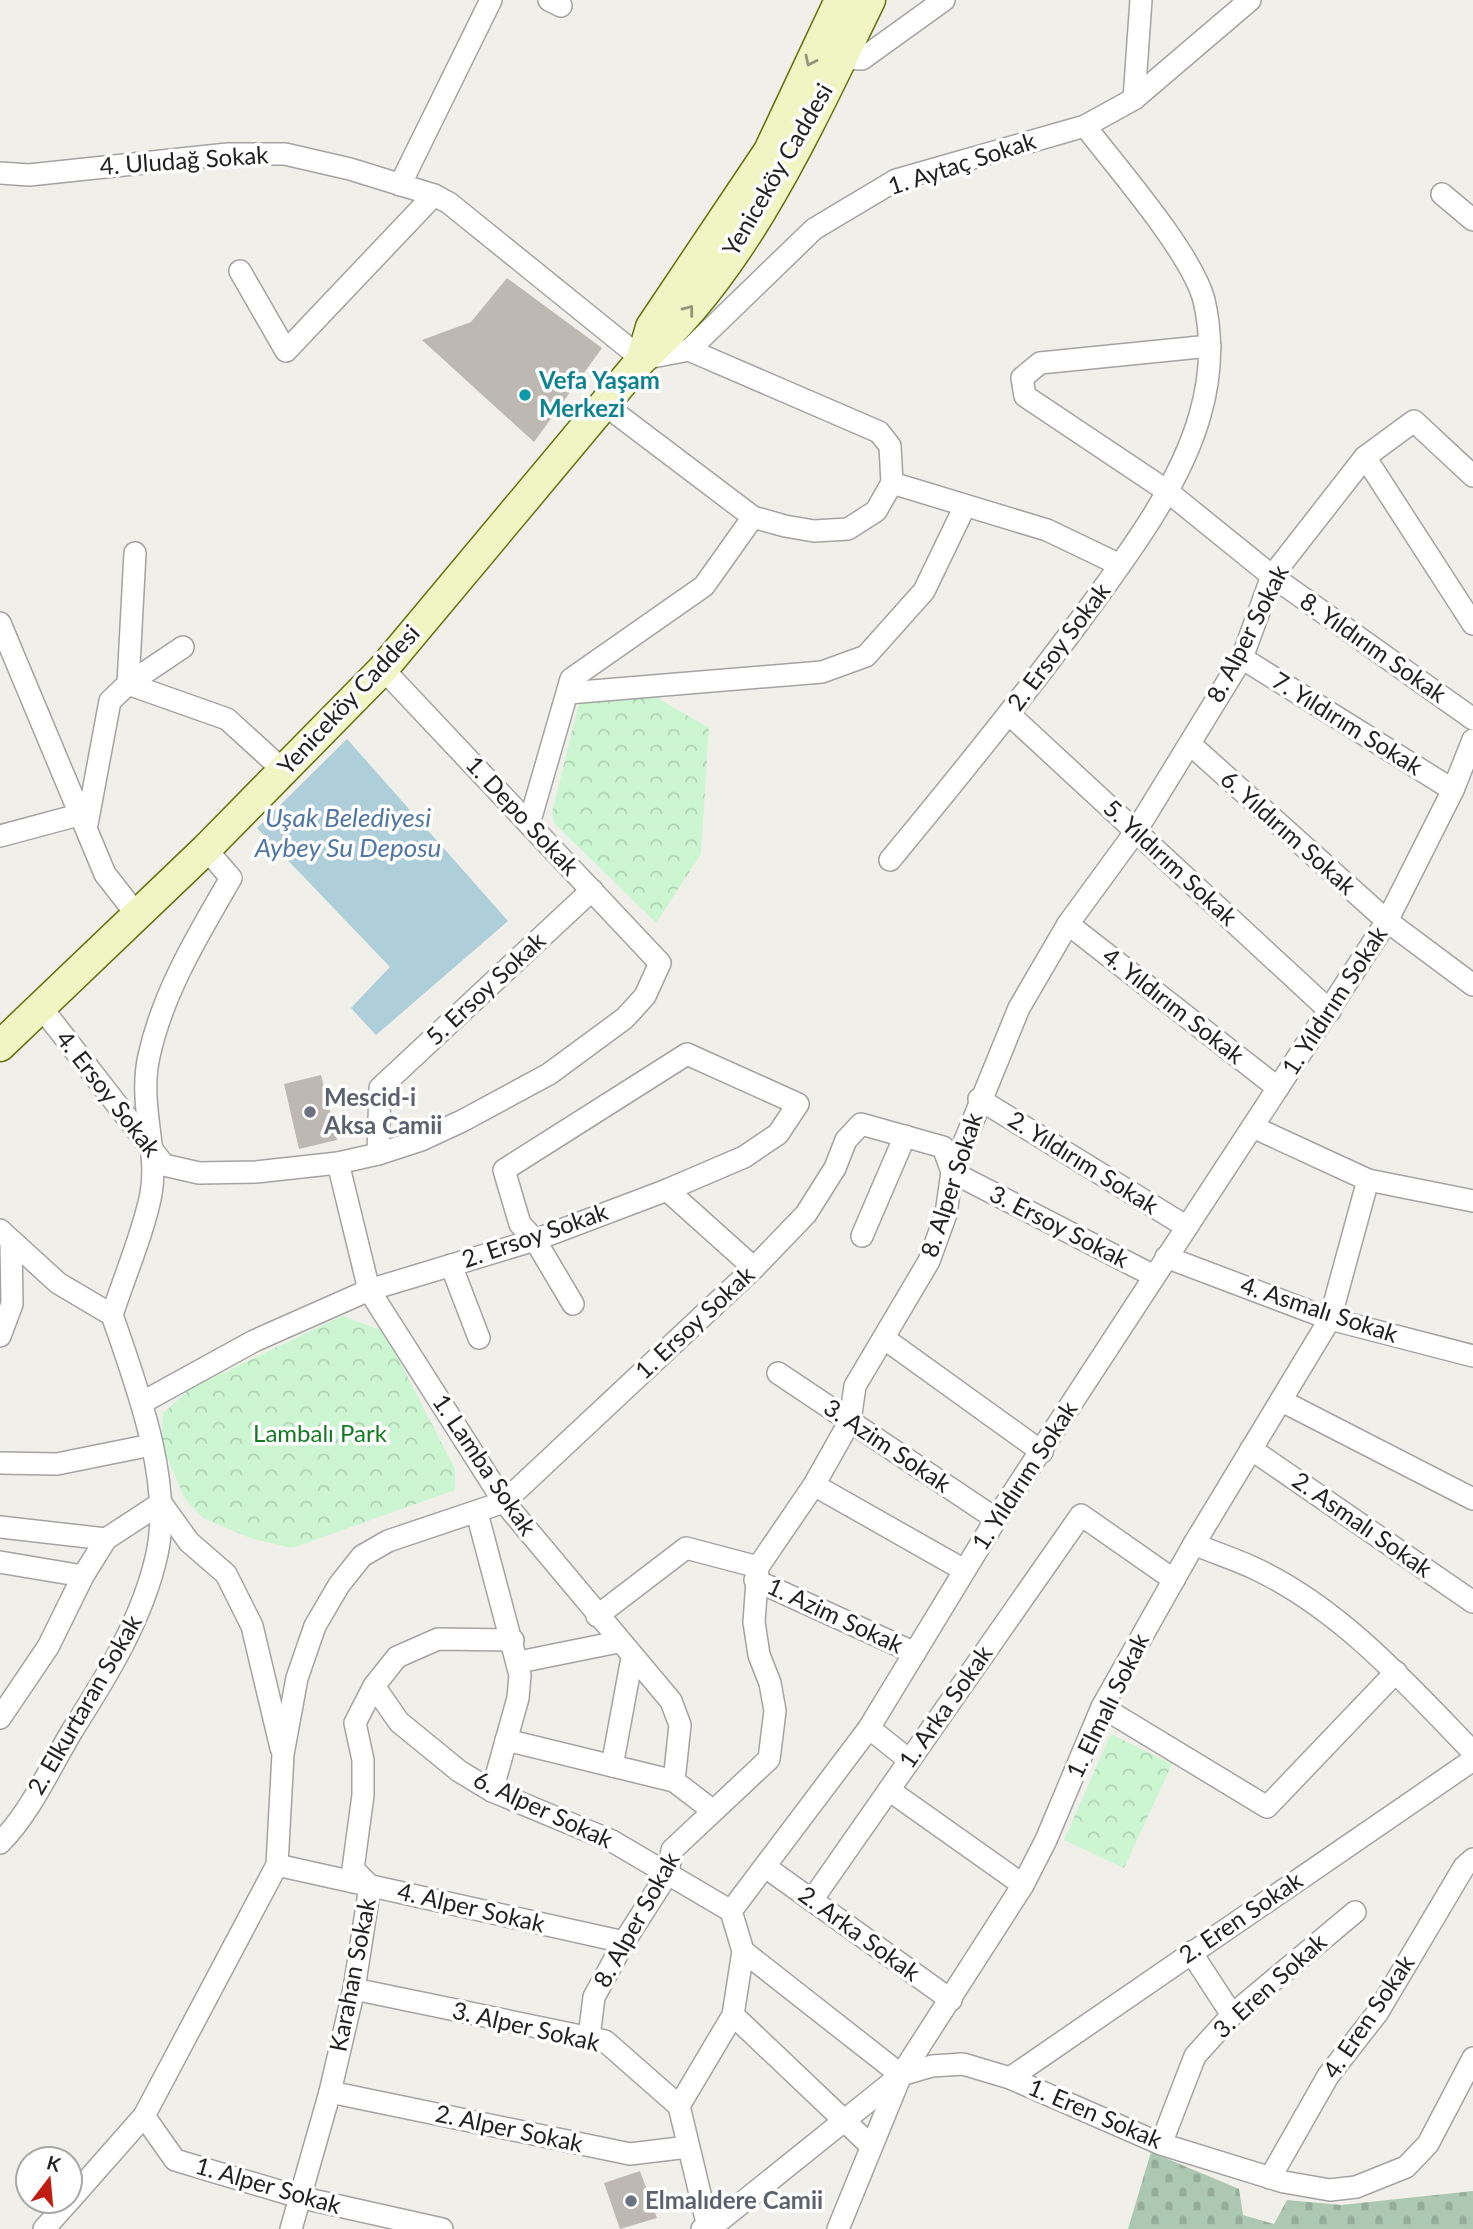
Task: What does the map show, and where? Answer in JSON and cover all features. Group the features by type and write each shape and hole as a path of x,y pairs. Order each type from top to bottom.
{"street":[{"path":"400,185 491,0"},
{"name":"Yeniceköy Caddesi","path":"642,359 650,327 769,151 840,0"},
{"name":"Yeniceköy Caddesi","path":"0,1046 206,849 383,669 642,359 672,333 743,238 802,138 870,0"},
{"path":"841,58 862,59 944,0"},
{"path":"1134,99 1142,0"},
{"name":"1. Aytaç Sokak","path":"689,350 814,229 896,180 1085,126 1134,99 1250,0"},
{"name":"2. Ersoy Sokak","path":"890,860 1010,715 1120,565 1167,491 1200,416 1211,366 1203,298 1180,251 1085,126"},
{"name":"4. Uludağ Sokak","path":"0,173 29,175 228,154 285,154 400,185 434,195 449,203 642,359"},
{"path":"1442,194 1473,220"},
{"path":"240,271 286,351 434,195"},
{"name":"8. Yıldırım Sokak","path":"1210,346 1040,363 1022,378 1025,396 1167,491 1272,576 1473,719"},
{"path":"605,405 753,517 814,531 848,529 876,511 892,483 890,446 879,432 689,350 642,359"},
{"name":"8. Alper Sokak","path":"589,2037 594,1997 624,1942 668,1873 672,1850 769,1759 775,1711 757,1644 754,1622 757,1573 814,1485 850,1422 855,1386 929,1261 946,1214 952,1172 979,1099 1018,1008 1068,923 1136,831 1242,658 1272,576 1365,457 1414,421 1473,476"},
{"path":"1365,457 1473,624"},
{"path":"892,483 1047,530 1120,565"},
{"path":"568,693 822,672 866,656 924,591 965,506"},
{"path":"529,824 571,679 704,586 753,517"},
{"path":"128,684 135,553"},
{"path":"0,623 106,874 137,915"},
{"path":"84,820 110,701 128,684 183,647"},
{"name":"7. Yıldırım Sokak","path":"1242,658 1453,790"},
{"name":"1. Depo Sokak","path":"383,669 660,963"},
{"path":"128,684 227,719 283,770"},
{"name":"5. Yıldırım Sokak","path":"1010,715 1330,1011"},
{"name":"1. Yıldırım Sokak","path":"731,1911 869,1728 996,1519 1387,922 1453,790 1473,740"},
{"name":"6. Yıldırım Sokak","path":"1190,744 1387,922 1473,985"},
{"path":"0,836 84,820"},
{"path":"5,1235 58,1283 112,1315 151,1193 150,1150 143,1101 148,1058 162,1009 195,940 231,878 206,849"},
{"name":"5. Ersoy Sokak","path":"378,1154 380,1088 592,890"},
{"name":"4. Yıldırım Sokak","path":"1068,923 1278,1088"},
{"name":"4. Ersoy Sokak","path":"41,1007 164,1165 199,1173 256,1172 338,1163 378,1154 442,1130 549,1074 625,1018 645,996 660,963"},
{"name":"2. Ersoy Sokak","path":"143,1402 254,1341 369,1290 535,1240 667,1190 744,1157 778,1134 798,1104 687,1054 504,1170 520,1224 535,1240"},
{"name":"2. Yıldırım Sokak","path":"979,1099 1187,1227"},
{"name":"1. Ersoy Sokak","path":"504,1502 754,1268 806,1214 835,1168 846,1140 861,1124 905,1136"},
{"path":"1253,1127 1368,1180 1473,1201"},
{"path":"862,1236 905,1136 943,1147 952,1172"},
{"name":"1. Lamba Sokak","path":"338,1163 369,1290 504,1502 625,1650 671,1701 680,1725 674,1781"},
{"name":"3. Ersoy Sokak","path":"952,1172 1154,1276"},
{"name":"1. Elmalı Sokak","path":"845,2227 870,2145 901,2075 1023,1885 1046,1840 1102,1707 1194,1544 1282,1402 1330,1318 1368,1180"},
{"path":"667,1190 754,1268"},
{"path":"0,1336 12,1304 5,1235"},
{"path":"535,1240 573,1304"},
{"name":"4. Asmalı Sokak","path":"1166,1257 1330,1318 1473,1356"},
{"path":"451,1265 479,1338"},
{"name":"2. Elkurtaran Sokak","path":"0,1843 37,1791 98,1690 141,1608 158,1552 161,1503 143,1402 112,1315"},
{"path":"885,1339 1042,1452"},
{"name":"3. Azim Sokak","path":"778,1373 996,1519"},
{"path":"1282,1402 1473,1500"},
{"path":"0,1463 57,1464 151,1446"},
{"name":"2. Asmalı Sokak","path":"1251,1449 1473,1602"},
{"path":"814,1485 964,1570"},
{"path":"84,2183 144,2116 277,1865 283,1754 297,1678 311,1639 347,1576 362,1556 388,1541 504,1502"},
{"path":"0,1718 48,1647 83,1576 106,1539 161,1503 189,1542 226,1574 252,1626 283,1754"},
{"path":"477,1513 519,1662 518,1698 492,1791"},
{"name":"1. Arka Sokak","path":"812,1900 1081,1515 1174,1580"},
{"path":"0,1527 106,1539"},
{"path":"1194,1544 1259,1570 1307,1599 1396,1672 1473,1752"},
{"name":"1. Azim Sokak","path":"597,1616 686,1548 757,1573 915,1653"},
{"path":"0,1562 83,1576"},
{"path":"374,1686 397,1657 438,1639 513,1640"},
{"path":"519,1662 625,1650 612,1766"},
{"path":"1102,1707 1267,1807 1396,1672"},
{"name":"Karahan Sokak","path":"290,2229 330,2092 354,1989 370,1886 353,1869 363,1795 363,1760 355,1723 374,1686"},
{"name":"6. Alper Sokak","path":"374,1686 399,1722 459,1771 492,1791 612,1841 731,1911"},
{"path":"869,1728 909,1760"},
{"path":"506,1740 674,1781 712,1810"},
{"name":"2. Eren Sokak","path":"1010,2078 1473,1760"},
{"path":"889,1790 1023,1885"},
{"name":"4. Eren Sokak","path":"1270,2178 1328,2076 1378,2012 1464,1867 1473,1859"},
{"name":"4. Alper Sokak","path":"277,1865 624,1942"},
{"name":"2. Arka Sokak","path":"766,1868 951,2000"},
{"path":"714,2227 688,2147 679,2106 733,2015 743,1951 731,1911"},
{"name":"3. Eren Sokak","path":"1161,2144 1195,2056 1231,2015 1355,1912"},
{"path":"743,1951 901,2075"},
{"path":"1191,1952 1231,2015"},
{"name":"3. Alper Sokak","path":"354,1989 605,2041 679,2106"},
{"path":"733,2015 870,2145"},
{"name":"1. Eren Sokak","path":"714,2227 901,2075 932,2066 963,2064 1010,2078 1161,2144 1270,2178 1330,2190 1356,2187 1406,2167 1428,2144 1473,2058"},
{"name":"2. Alper Sokak","path":"330,2092 630,2154 688,2147"},
{"name":"1. Alper Sokak","path":"144,2116 175,2160 299,2197 442,2229"},
{"path":"44,2229 56,2215"}],"green space":[{"path":"581,695 654,696 709,728 701,854 656,923 554,823 552,812"},
{"name":"Lambalı Park","path":"342,1316 384,1331 455,1469 455,1490 292,1548 250,1538 203,1518 185,1499 162,1445 163,1413 190,1389"},
{"path":"1111,1734 1172,1764 1124,1868 1064,1840"},
{"path":"1151,2152 1239,2189 1243,2215 1274,2224 1287,2200 1341,2205 1473,2191 1473,2229 1128,2229"}],"water":[{"name":"Uşak Belediyesi Aybey Su Deposu","path":"347,739 508,921 376,1035 351,1008 390,967 257,828"}],"building":[{"name":"Vefa Yaşam Merkezi","path":"507,278 602,348 534,442 422,340 471,322"},
{"name":"Mescid-i Aksa Camii","path":"321,1075 337,1140 299,1149 284,1084"},
{"name":"Elmalıdere Camii","path":"640,2171 657,2218 620,2229 604,2183"}],"place":[{"name":"Vefa Yaşam Merkezi","path":"525,395"},
{"name":"Mescid-i Aksa Camii","path":"310,1112"},
{"name":"Elmalıdere Camii","path":"631,2201"}]}
